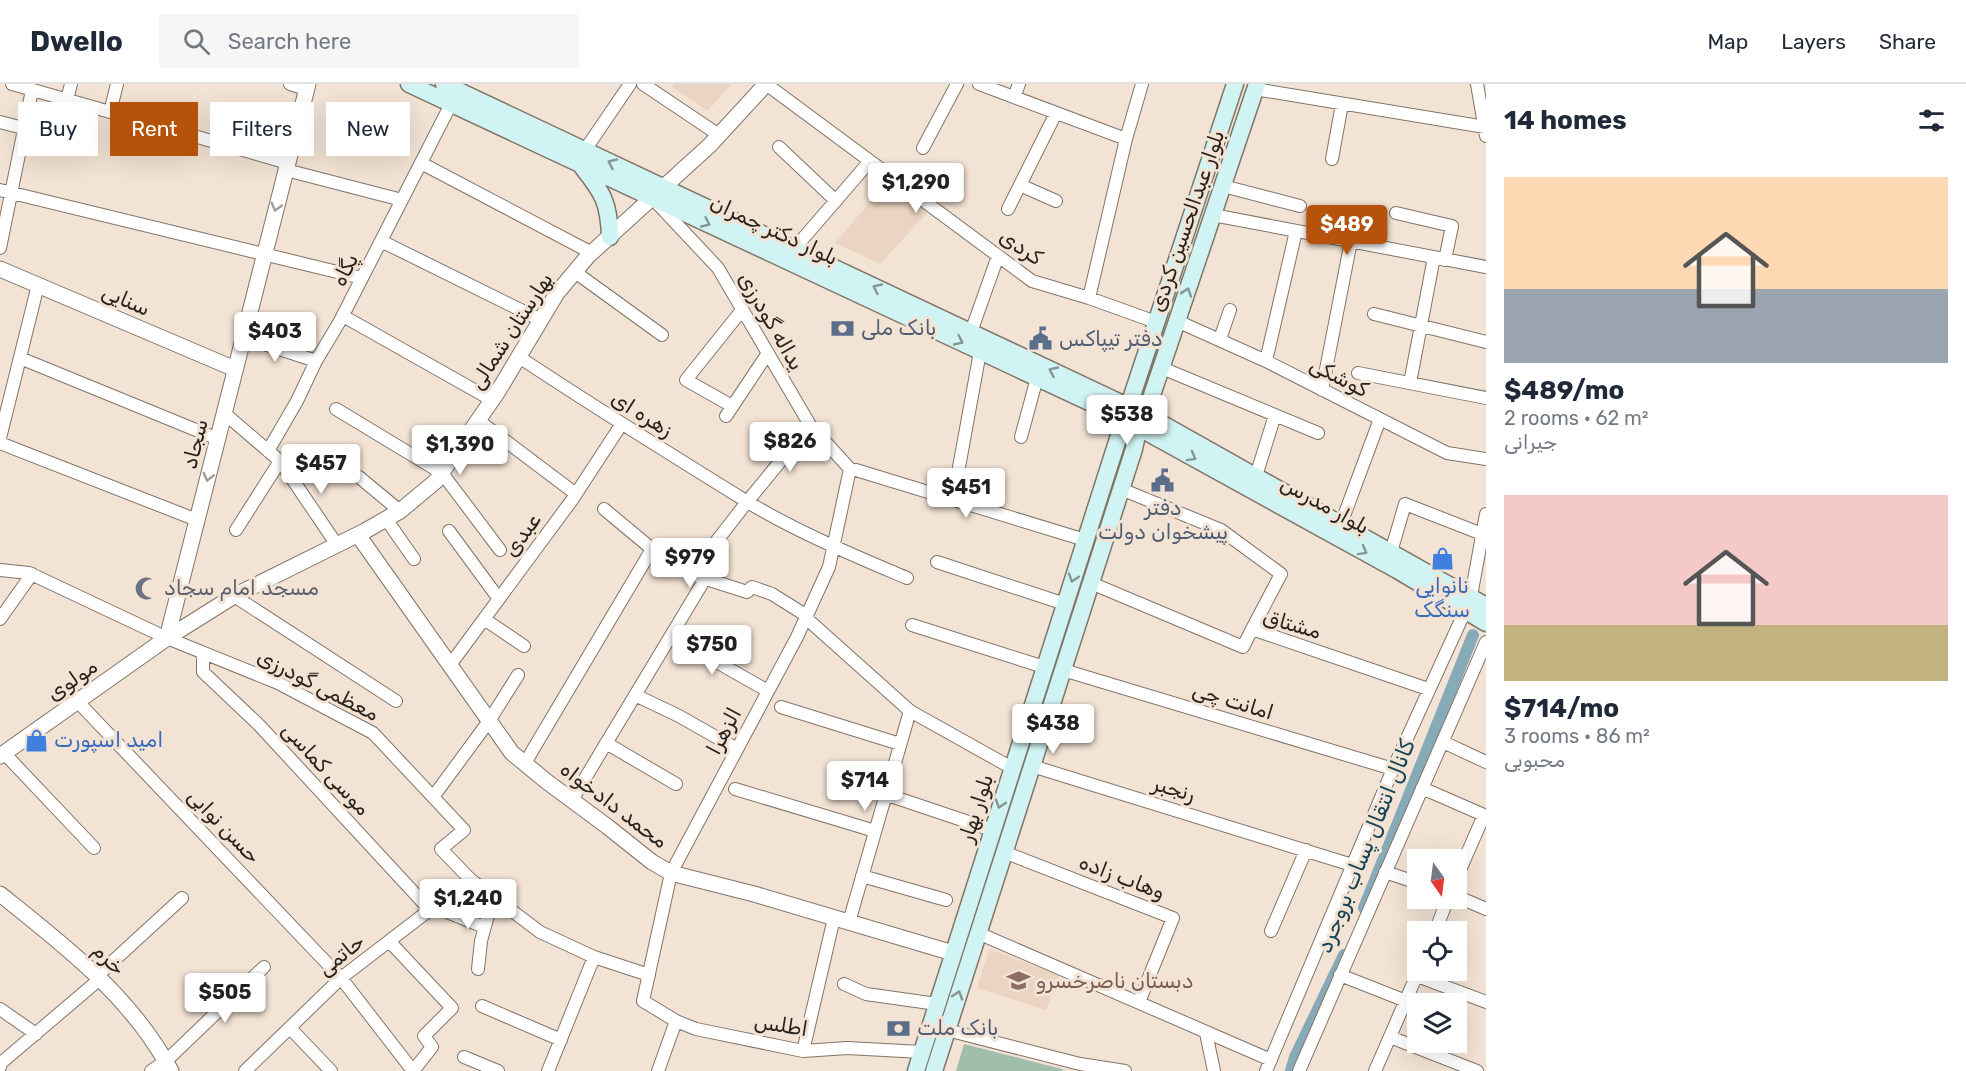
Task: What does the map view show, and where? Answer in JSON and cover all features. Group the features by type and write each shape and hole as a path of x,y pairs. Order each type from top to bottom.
{"main road":[{"name":"بلوار دکتر چمران","path":"408,84 451,104 582,157"},
{"name":"بلوار دکتر چمران","path":"444,84 582,157 980,352 1037,378 1135,416"},
{"name":"بلوار عبدالحسین کردی","path":"1135,416 1143,362 1235,84"},
{"name":"بلوار عبدالحسین کردی","path":"1135,416 1162,368 1256,87"},
{"path":"582,157 607,206 610,237"},
{"name":"بلوار دکتر چمران","path":"659,193 794,249 971,332 1135,416"},
{"path":"1143,362 1149,370 1155,371 1162,368"},
{"name":"بلوار مدرس","path":"1135,416 1256,476 1391,552 1468,603 1486,623"},
{"name":"بلوار مدرس","path":"1135,416 1468,603 1486,606"},
{"name":"بلوار بهار","path":"915,1071 1103,484 1135,416"},
{"name":"بلوار بهار","path":"934,1071 1121,489 1135,416"},
{"path":"1103,484 1114,478 1121,489"},
{"path":"1035,696 1053,701"}],"street":[{"path":"67,100 71,84"},
{"path":"112,102 117,84"},
{"path":"290,84 307,86"},
{"path":"582,157 630,84"},
{"path":"643,84 719,135"},
{"name":"بهارستان شمالی","path":"167,638 234,596 358,535 400,511 436,481 492,400 556,294 592,254 719,135 766,84"},
{"name":"کردی","path":"766,84 1032,281 1156,322"},
{"path":"923,148 957,84"},
{"path":"979,84 1126,140"},
{"path":"1014,97 1019,84"},
{"path":"1089,298 1126,140 1142,84"},
{"path":"1256,87 1485,132 1478,84"},
{"path":"24,102 24,86 110,112"},
{"name":"سجاد","path":"167,638 307,86"},
{"name":"پگاه","path":"268,451 343,316 451,104"},
{"path":"1332,159 1342,104"},
{"path":"1008,209 1056,113"},
{"path":"0,123 18,127"},
{"path":"198,139 402,201"},
{"path":"0,248 5,191 18,146"},
{"path":"779,147 836,201"},
{"path":"794,249 870,161"},
{"path":"421,162 592,254"},
{"path":"1020,185 1056,201"},
{"path":"1223,186 1300,206"},
{"path":"5,191 362,278"},
{"name":"یداله گودرزی","path":"659,193 718,268 810,425 853,470"},
{"path":"1396,213 1452,226 1440,258 1421,326 1410,383"},
{"path":"1213,215 1486,267"},
{"path":"1266,361 1296,231"},
{"path":"381,241 541,320"},
{"path":"1322,390 1351,241"},
{"path":"971,332 998,256"},
{"name":"سنایی","path":"0,269 235,369"},
{"path":"575,272 662,335"},
{"path":"0,438 38,285"},
{"path":"742,310 686,380 729,411 768,353"},
{"path":"1220,339 1230,310"},
{"path":"1374,314 1486,342"},
{"path":"343,316 492,400"},
{"name":"کوشکی","path":"1177,321 1266,361 1447,453 1486,459"},
{"path":"243,337 316,361"},
{"path":"952,500 980,352"},
{"name":"زهره ای","path":"519,357 621,425 747,502 834,547 907,578"},
{"path":"20,358 218,439"},
{"path":"1162,368 1318,433"},
{"path":"1358,373 1486,398"},
{"path":"1021,437 1037,378"},
{"path":"336,409 442,473 500,550"},
{"path":"224,413 280,461 337,545"},
{"path":"1256,476 1275,415"},
{"path":"1341,524 1380,418"},
{"path":"478,421 576,494"},
{"name":"عبدی","path":"450,665 576,494 621,425"},
{"path":"691,574 810,425"},
{"path":"0,443 197,520"},
{"path":"236,530 280,461"},
{"path":"853,470 1085,540"},
{"name":"الزهرا","path":"643,1001 671,873 768,691 829,567 853,470"},
{"path":"359,477 400,511"},
{"path":"1121,489 1221,530 1281,574 1252,629"},
{"path":"1391,552 1405,504 1482,534"},
{"path":"604,509 652,549 691,574 747,592 752,587 772,594 806,617 910,711 1012,768"},
{"path":"978,933 1139,1002 1268,1065 1392,770 1468,603 1486,514"},
{"path":"386,519 414,559"},
{"path":"449,531 499,599"},
{"name":"محمد دادخواه","path":"358,535 512,753 652,862 671,873 754,894 953,953"},
{"path":"525,763 652,549"},
{"path":"937,562 1065,603"},
{"path":"0,570 32,574 167,638"},
{"path":"0,619 32,574"},
{"path":"572,801 705,579"},
{"name":"مشتاق","path":"1091,583 1243,647 1252,629 1428,689"},
{"path":"234,596 396,701"},
{"path":"484,619 524,646"},
{"path":"912,625 1044,667"},
{"path":"671,636 768,691"},
{"name":"معظمی گودرزی","path":"167,638 278,683 373,733 464,830 441,849 470,879 540,932 594,957 649,975"},
{"name":"مولوی","path":"2,755 167,638"},
{"path":"1299,1071 1486,642"},
{"name":"موسی کماسی","path":"202,652 203,672 259,725 430,910"},
{"name":"امانت چی","path":"1063,670 1392,770"},
{"path":"433,797 489,721 518,675"},
{"path":"635,695 680,716 737,749"},
{"name":"حسن نوابی","path":"78,702 341,978 413,1071"},
{"path":"781,707 900,744"},
{"path":"803,1051 841,920 862,876 910,711"},
{"path":"1443,742 1486,762"},
{"path":"606,743 676,784"},
{"path":"2,755 94,848"},
{"name":"رنجبر","path":"1032,766 1352,865"},
{"path":"1422,788 1485,816 1467,855"},
{"path":"735,789 875,831"},
{"path":"885,794 992,830"},
{"path":"1271,930 1305,850"},
{"name":"وهاب زاده","path":"1004,852 1173,918 1139,1002"},
{"path":"1386,872 1407,879"},
{"path":"862,876 945,900"},
{"name":"حاتمی","path":"245,1071 341,978 470,879"},
{"name":"خرم","path":"0,894 99,977 134,1016 169,1066"},
{"path":"478,969 484,927 494,897"},
{"path":"0,1067 1,1063 99,977 182,898"},
{"path":"1467,901 1486,909"},
{"path":"447,912 484,927"},
{"path":"389,941 452,1008 424,1036 432,1047 413,1071"},
{"path":"548,1071 594,957"},
{"path":"151,1071 169,1066 264,967"},
{"path":"1340,975 1406,1001"},
{"path":"1375,1071 1415,981"},
{"path":"1437,981 1486,1002"},
{"path":"844,984 866,994 937,1004"},
{"name":"اطلس","path":"643,1001 676,1021 696,1029 803,1051 847,1048 922,1052"},
{"path":"482,1006 561,1040"},
{"path":"0,1009 36,1034"},
{"path":"658,1071 676,1021"},
{"path":"290,1028 331,1071"},
{"path":"947,1030 1068,1066 1125,1071"},
{"path":"1206,1033 1214,1071"},
{"path":"1390,1037 1477,1071"},
{"path":"464,1057 498,1071"}],"shaded area":[{"path":"674,84 731,84 708,111 672,87"},
{"path":"889,180 928,212 880,264 835,243"},
{"name":"دبستان ناصرخسرو","path":"989,949 1059,975 1046,1010 977,988"}],"green space":[{"path":"964,1044 1062,1069 1063,1071 956,1071"}],"waterway":[{"name":"کانال انتقال پساب بروجرد","path":"1364,908 1473,635"},
{"name":"کانال انتقال پساب بروجرد","path":"1291,1071 1295,1057 1344,955"}],"place":[{"name":"بانک ملی","path":"843,328"},
{"name":"دفتر تیپاکس","path":"1041,339"},
{"name":"دفتر پیشخوان دولت","path":"1163,480"},
{"name":"نانوایی سنگک","path":"1442,558"},
{"name":"مسجد امام سجاد","path":"146,588"},
{"name":"امید اسپورت","path":"36,740"},
{"name":"دبستان ناصرخسرو","path":"1018,981"},
{"name":"بانک ملت","path":"899,1028"}]}
